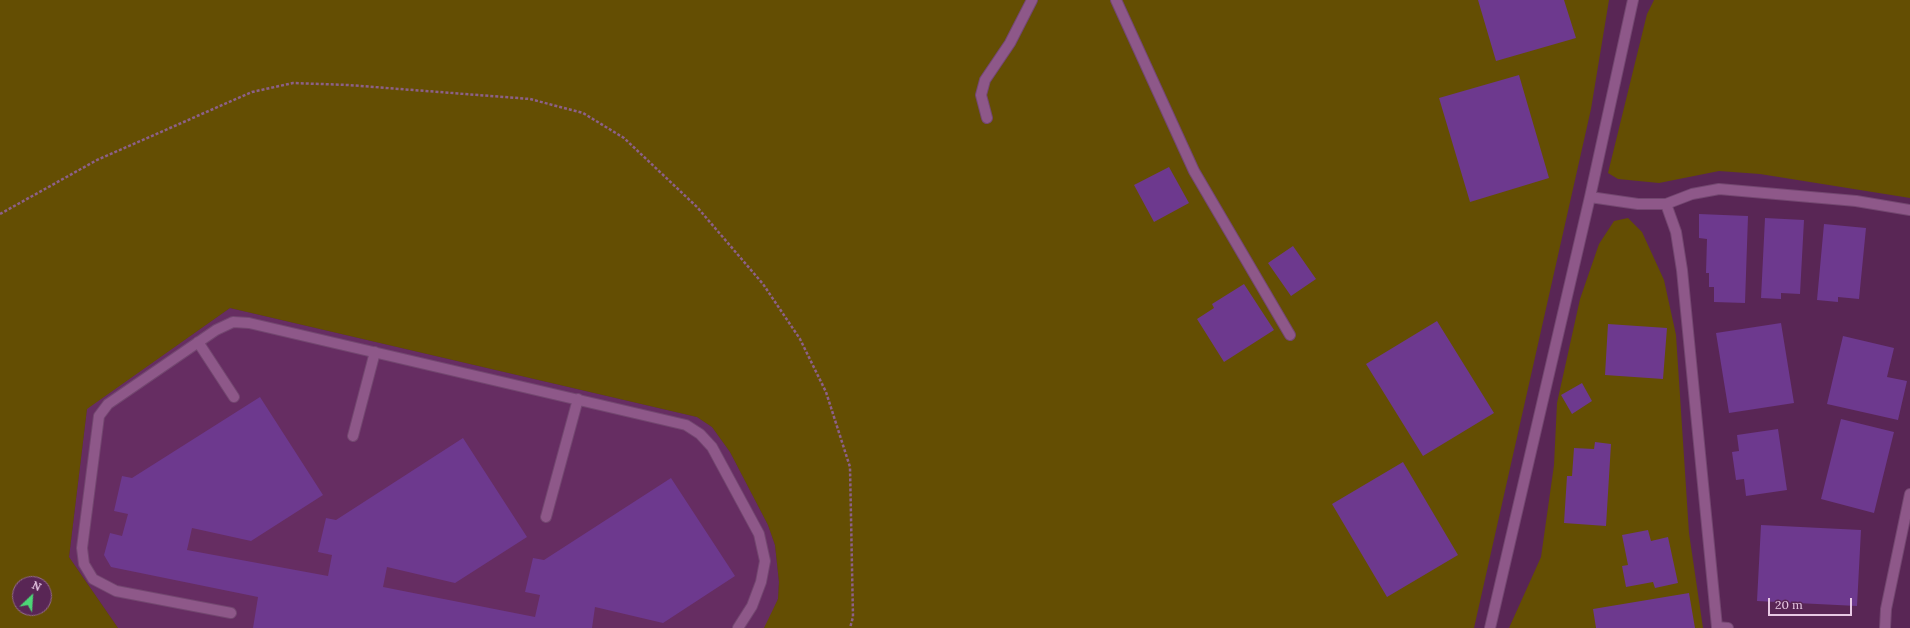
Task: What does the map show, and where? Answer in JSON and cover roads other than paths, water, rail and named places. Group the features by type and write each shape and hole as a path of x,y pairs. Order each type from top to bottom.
{"street":[{"path":"987,118 981,95 985,80 1010,43 1032,0"},
{"path":"1116,0 1194,171 1290,335"},
{"path":"1490,628 1590,197 1633,0"},
{"path":"1590,197 1638,204 1666,204 1692,194 1719,189 1856,201 1910,210"},
{"path":"1666,204 1676,232 1682,270 1717,628 1728,628"},
{"path":"231,613 116,592 93,579 84,564 82,548 99,416 108,404 216,330 234,322 248,323 686,425 700,434 712,447 759,534 765,561 761,582 752,606 738,628"},
{"path":"198,342 234,397"},
{"path":"353,436 375,352"},
{"path":"546,517 578,399"},
{"path":"1885,628 1886,609 1910,494"}]}
